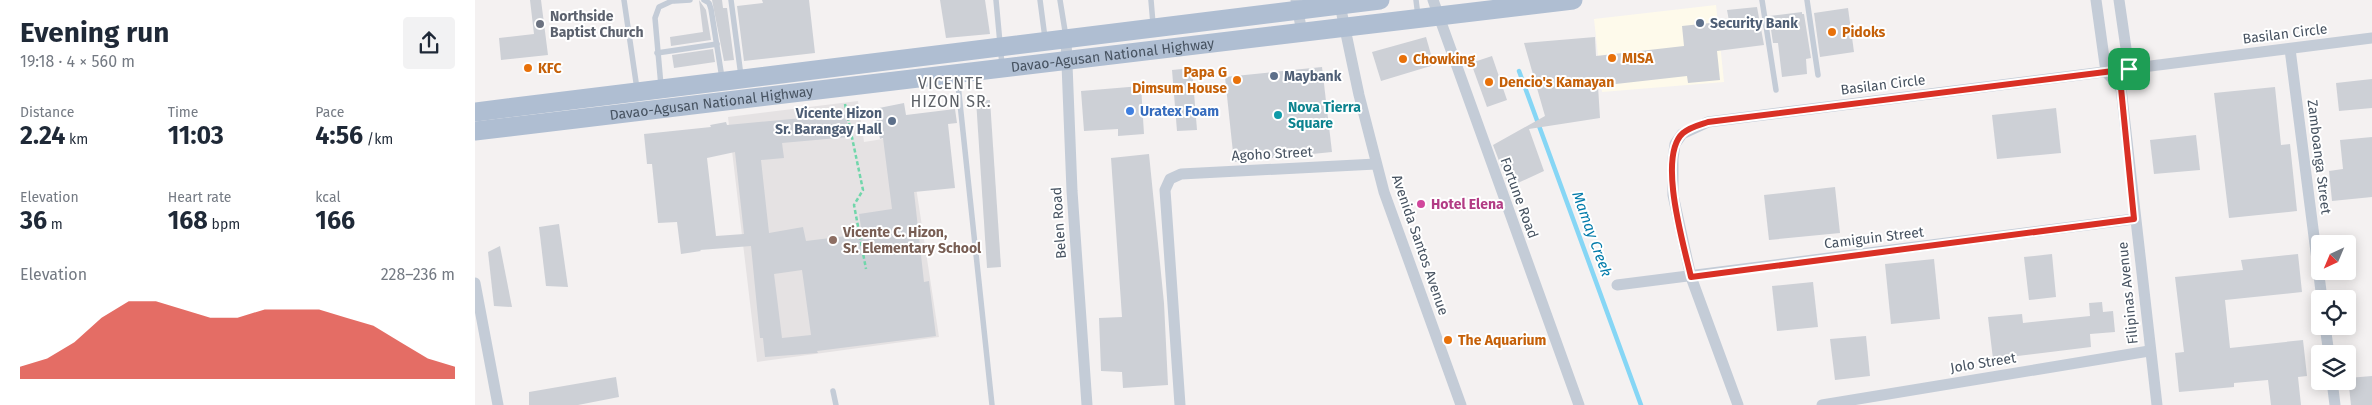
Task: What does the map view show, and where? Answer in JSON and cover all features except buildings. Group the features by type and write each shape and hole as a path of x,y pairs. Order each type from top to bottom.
{"main road":[{"name":"Davao-Agusan National Highway","path":"475,112 1000,46 1202,24 1297,5 1340,5 1380,0"},
{"name":"Davao-Agusan National Highway","path":"475,131 841,86 1345,28 1417,9 1573,0"},
{"path":"1202,24 1205,45"}],"street":[{"path":"2096,0 2106,72 2121,88"},
{"path":"2119,0 2129,69"},
{"path":"1297,5 1301,33"},
{"name":"Avenida Santos Avenue","path":"1340,5 1376,164 1461,405"},
{"name":"Fortune Road","path":"1436,8 1579,405"},
{"name":"Basilan Circle","path":"1738,405 1691,277 1673,195 1672,173 1675,144 1682,134 1693,127 1708,122 2372,38"},
{"name":"Belen Road","path":"1066,39 1072,191 1087,405"},
{"name":"Zamboanga Street","path":"2290,49 2321,290"},
{"name":"Filipinas Avenue","path":"2129,69 2121,88 2134,219 2157,405"},
{"name":"Agoho Street","path":"1180,405 1165,190 1170,179 1181,174 1376,164"},
{"name":"Camiguin Street","path":"1617,285 2134,219"},
{"path":"475,283 498,405"},
{"name":"Jolo Street","path":"1822,405 2149,351"},
{"path":"2334,390 2335,405"}],"lane":[{"path":"624,0 637,91"},
{"path":"661,88 655,18 659,7 674,1 690,0"},
{"path":"704,0 709,2 711,9 722,80"},
{"path":"731,0 742,78"},
{"path":"996,0 1002,68"},
{"path":"1040,0 1046,42"},
{"path":"1060,0 1066,39"},
{"path":"1151,0 1153,29"},
{"path":"1762,0 1776,90"},
{"path":"1807,0 1818,76"},
{"path":"657,53 717,44"},
{"path":"956,73 992,405"},
{"path":"833,391 836,405"}],"path":[{"path":"841,86 863,190 854,205 866,269"}],"shaded area":[{"path":"1716,5 1724,82 1602,92 1594,19"},
{"name":"Vicente C. Hizon, Sr. Elementary School","path":"858,101 864,142 908,135 939,337 757,362 728,117"}],"waterway":[{"name":"Mamay Creek","path":"1519,71 1641,405"}],"place":[{"name":"Security Bank","path":"1700,23"},
{"name":"Northside Baptist Church","path":"540,24"},
{"name":"Pidoks","path":"1832,32"},
{"name":"MISA","path":"1612,58"},
{"name":"Chowking","path":"1403,59"},
{"name":"KFC","path":"528,68"},
{"name":"Maybank","path":"1274,76"},
{"name":"Papa G Dimsum House","path":"1237,80"},
{"name":"Dencio's Kamayan","path":"1489,82"},
{"name":"Uratex Foam","path":"1130,111"},
{"name":"Nova Tierra Square","path":"1278,115"},
{"name":"Vicente Hizon Sr. Barangay Hall","path":"892,121"},
{"name":"Hotel Elena","path":"1421,204"},
{"name":"Vicente C. Hizon, Sr. Elementary School","path":"833,240"},
{"name":"The Aquarium","path":"1448,340"}],"district":[{"name":"VICENTE HIZON SR.","path":"951,92"}],"route":[{"path":"2129,69 2121,88 2134,219 1691,277 1673,195 1672,173 1675,144 1682,134 1693,127 1708,122 2129,69"}]}
